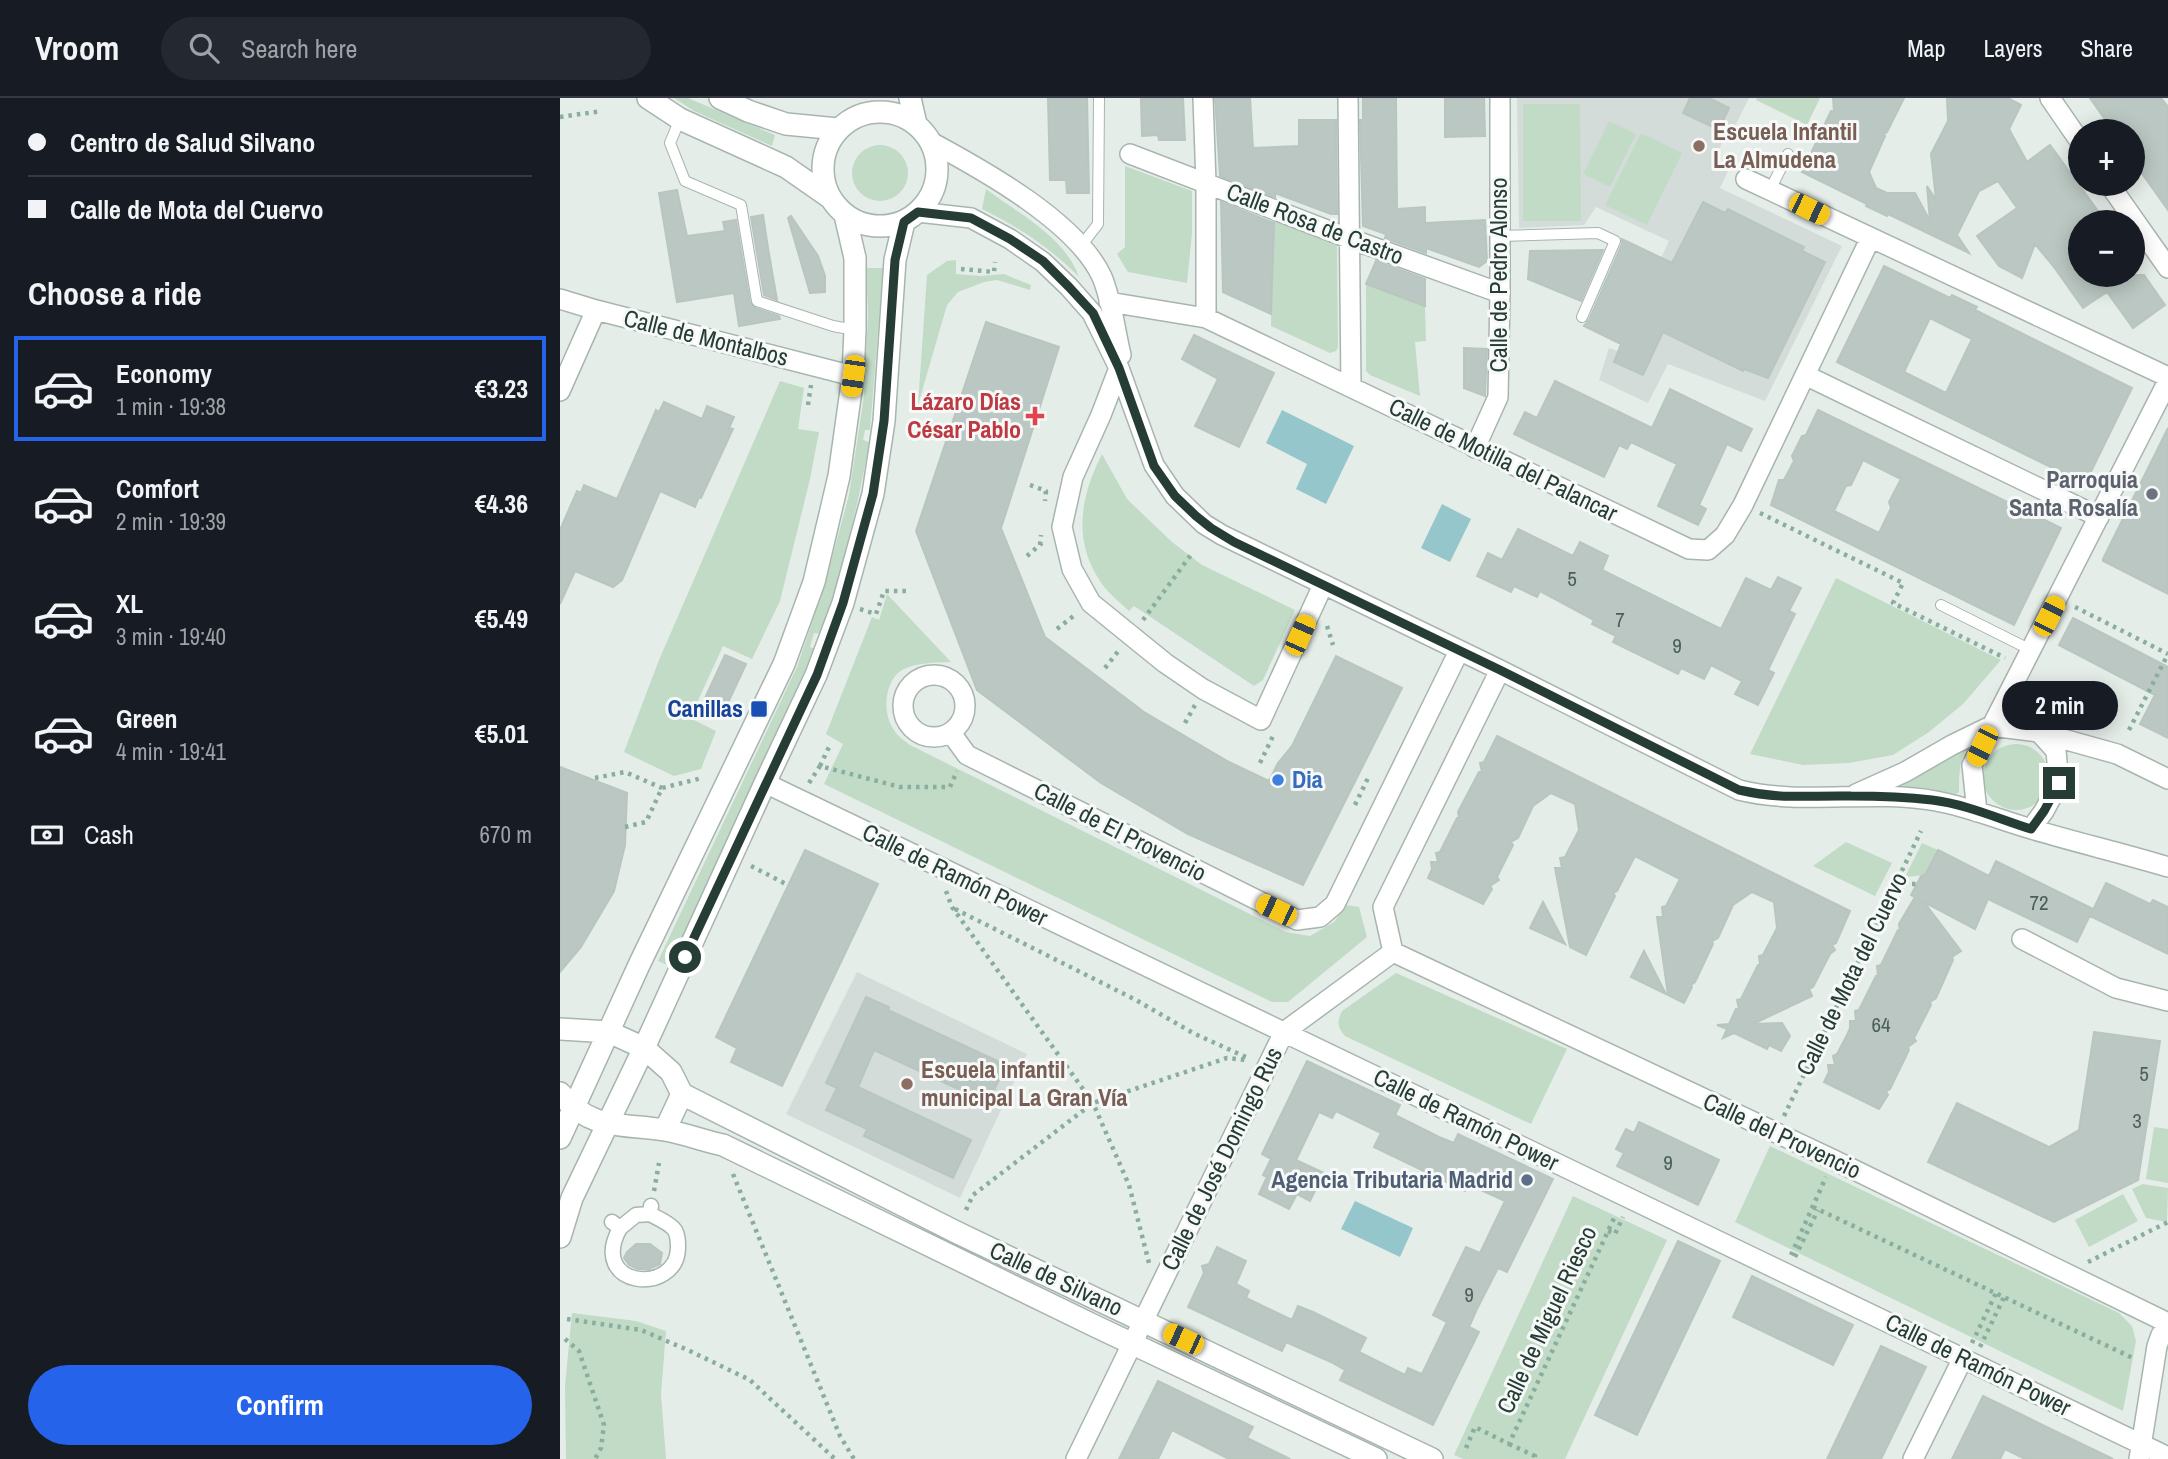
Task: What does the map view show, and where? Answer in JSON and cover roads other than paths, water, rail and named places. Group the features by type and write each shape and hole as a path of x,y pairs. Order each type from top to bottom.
{"street":[{"path":"648,98 680,119 786,167 829,197 845,215 865,225 885,228 911,217 971,218 1043,261 1093,313 1119,368 1154,466 1175,496 1222,535 1739,790 1787,798 1852,796 1934,800 2168,867"},
{"path":"720,98 786,124 872,112 897,114 916,124 931,142 981,169 1040,209 1081,246 1101,276 1130,397"},
{"path":"910,98 916,124"},
{"path":"1203,98 1206,318"},
{"path":"1348,98 1351,387"},
{"name":"Calle de Pedro Alonso","path":"1475,448 1498,397 1500,98"},
{"path":"2050,98 2068,124"},
{"path":"829,197 822,166 828,144 849,115"},
{"path":"560,1237 572,1198 817,675 843,603 873,494 884,421 895,260 911,217 933,192 939,171 931,142"},
{"name":"Calle Rosa de Castro","path":"1130,154 1500,293"},
{"path":"1746,179 2168,379 1972,765 1977,812"},
{"path":"2117,196 2168,268"},
{"path":"560,1138 566,1100 609,1032 784,664 814,582 839,476 853,376 855,258 845,215"},
{"name":"Calle de Motilla del Palancar","path":"1109,302 1206,318 1689,549 1708,550 1725,535 1743,505 1870,239"},
{"name":"Calle de Montalbos","path":"560,299 853,376"},
{"path":"560,391 596,310"},
{"path":"1119,368 1073,477 1062,527 1072,569 1091,603 1165,663 1203,689 1261,720 1324,585"},
{"path":"1805,375 2099,517"},
{"name":"Calle de El Provencio","path":"951,733 967,755 1297,920 1320,917 1335,904 1459,651"},
{"path":"1393,952 1383,907 1500,670"},
{"path":"1852,796 1905,772 1991,726 2038,732 2117,754 2168,779"},
{"path":"2031,829 2059,783 2056,751 2038,732"},
{"name":"Calle de Ramón Power","path":"765,783 1284,1032 1967,1350 2140,1451 2168,1456"},
{"path":"2022,939 2116,988 2168,1001"},
{"name":"Calle de José Domingo Rus","path":"1076,1459 1284,1032 1393,952"},
{"name":"Calle del Provencio","path":"1393,952 1834,1160 2168,1323"},
{"path":"561,1030 609,1032 644,1048 671,1072 682,1094 665,1130"},
{"name":"Calle de Silvano","path":"682,1094 956,1232 1432,1459"},
{"path":"566,1100 606,1124"},
{"name":"Calle de Silvano","path":"606,1124 665,1130 723,1145 1376,1459"},
{"path":"650,1210 673,1228 678,1240 678,1255 672,1266 662,1275 651,1279 629,1278 619,1271 613,1259 616,1225 650,1210"},
{"path":"2140,1451 2157,1346 2161,1335 2168,1329"},
{"path":"1913,1459 1967,1350"}],"lane":[{"path":"1081,246 1098,225 1098,98"},
{"path":"680,119 670,144 685,181 741,205 757,301 832,326 855,330"},
{"path":"1770,190 1787,154"},
{"path":"1500,236 1598,233 1615,242 1582,317"},
{"path":"1941,605 2032,650"}],"water":[{"path":"1282,410 1354,446 1326,504 1296,489 1307,464 1266,443"},
{"path":"1442,504 1471,519 1450,562 1421,548"},
{"path":"1355,1201 1413,1228 1400,1257 1341,1229"}],"place":[{"name":"Escuela Infantil La Almudena","path":"1699,146"},
{"name":"Lázaro Días César Pablo","path":"1035,416"},
{"name":"Parroquia Santa Rosalía","path":"2152,494"},
{"name":"Canillas","path":"759,709"},
{"name":"Dia","path":"1278,780"},
{"name":"Escuela infantil municipal La Gran Vía","path":"907,1084"},
{"name":"Agencia Tributaria Madrid","path":"1527,1180"}]}
